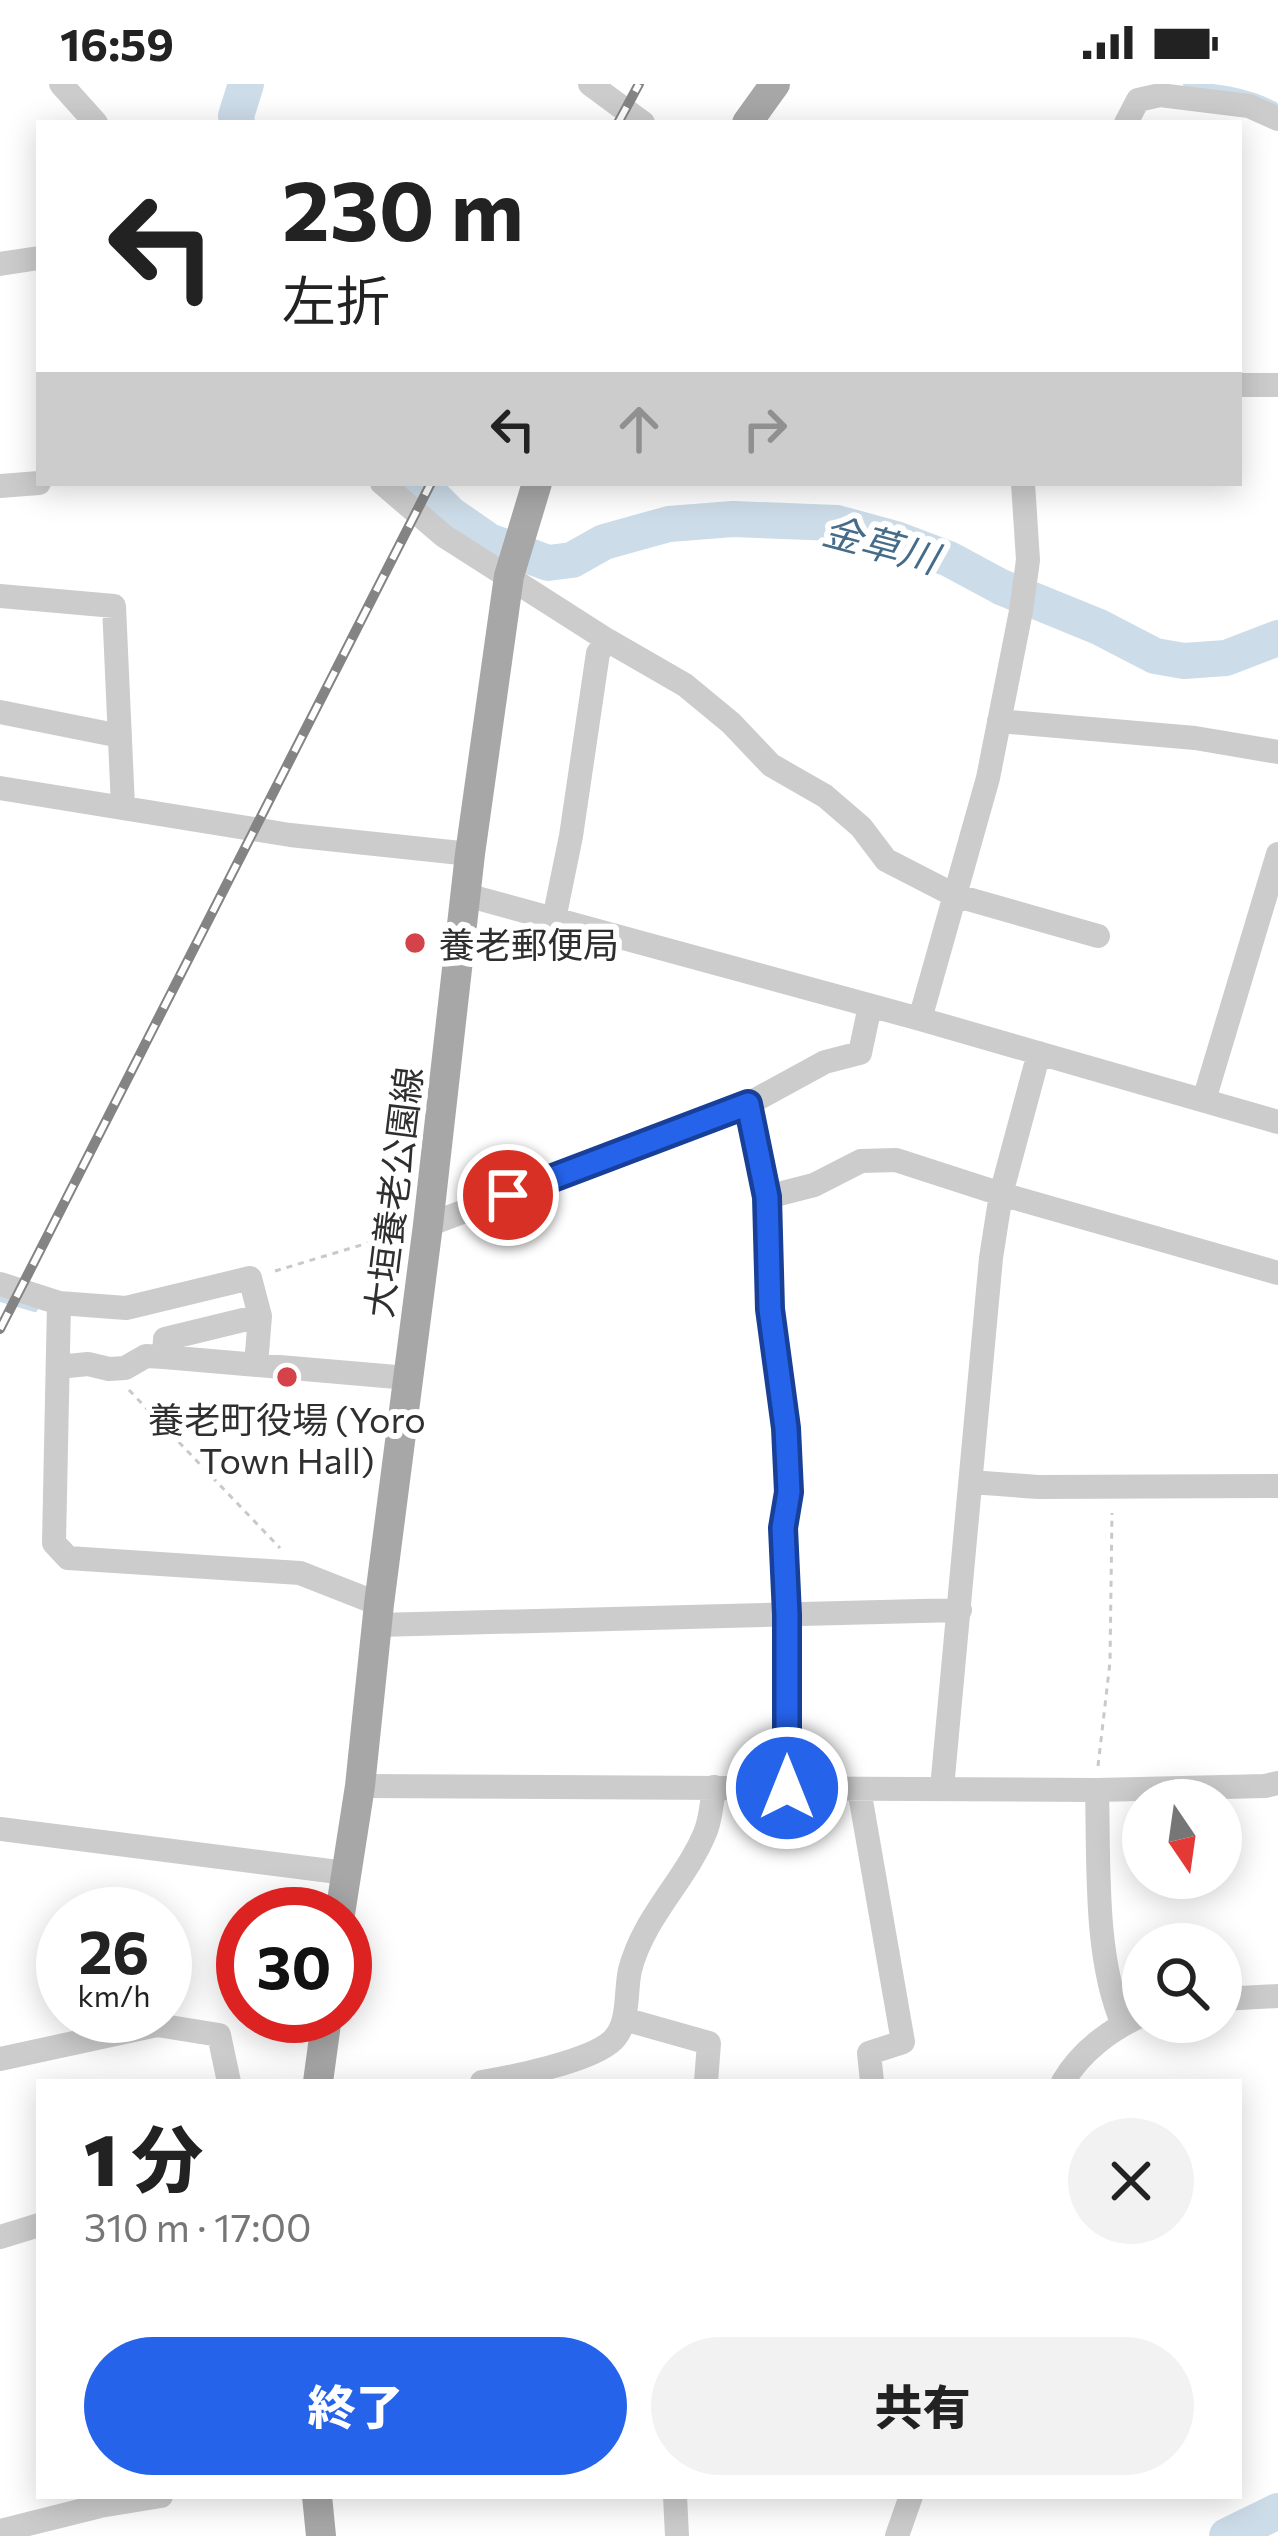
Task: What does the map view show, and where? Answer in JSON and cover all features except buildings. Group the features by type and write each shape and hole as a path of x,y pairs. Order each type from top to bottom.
{"main road":[{"path":"749,120 775,84"},
{"name":"大垣養老公園線","path":"344,1887 360,1786 470,854 515,556 536,486"},
{"path":"319,2079 324,2043"},
{"path":"317,2499 321,2536"}],"street":[{"path":"61,84 92,120"},
{"path":"590,84 639,120"},
{"path":"1128,120 1138,100 1160,95 1249,106 1278,119"},
{"path":"0,264 36,258"},
{"path":"1242,385 1278,385"},
{"path":"0,486 36,483"},
{"path":"386,486 444,536 515,556 607,640 685,685 771,765 825,796 861,827 886,860 954,895 1098,935"},
{"path":"920,1019 988,778 1023,600 1028,560 1023,486"},
{"path":"0,596 114,606 123,807"},
{"path":"554,919 598,653 607,640"},
{"path":"0,712 120,736"},
{"path":"999,721 1195,738 1278,752"},
{"path":"0,788 290,835 470,854"},
{"path":"1204,1100 1278,854"},
{"path":"466,895 1278,1122"},
{"path":"428,1225 748,1104 825,1062 860,1052 870,1006"},
{"path":"943,1788 991,1258 1000,1194 1039,1053"},
{"path":"748,1104 767,1197 770,1309 786,1428 787,1788"},
{"path":"767,1197 814,1184 861,1161 896,1160 1278,1273"},
{"path":"0,1284 59,1304 126,1308 250,1278 260,1316 256,1365"},
{"path":"59,1304 54,1543 68,1558 299,1573 378,1614 787,1615 960,1610"},
{"path":"164,1357 165,1339 260,1316"},
{"path":"58,1367 125,1368 146,1356 408,1378"},
{"path":"971,1482 1038,1487 1278,1486"},
{"path":"360,1786 1097,1790 1278,1783"},
{"path":"494,2079 586,2057 614,2040 624,2019 630,1970 645,1930 684,1873 707,1828 714,1787"},
{"path":"859,1789 903,2042 869,2053 872,2079"},
{"path":"1097,1790 1108,1972 1122,1998"},
{"path":"0,1829 346,1873"},
{"path":"1242,1998 1278,1996"},
{"path":"624,2019 709,2043 706,2079"},
{"path":"0,2059 157,2025 219,2035 229,2079"},
{"path":"1065,2079 1096,2044 1122,2026"},
{"path":"0,2237 36,2226"},
{"path":"0,2531 143,2499"},
{"path":"675,2499 676,2536"},
{"path":"897,2536 910,2499"}],"path":[{"path":"250,1278 428,1225"},
{"path":"109,1370 278,1545 299,1573"},
{"path":"1097,1790 1110,1662 1112,1487"}],"waterway":[{"name":"金草川","path":"237,120 246,84"},
{"path":"1186,84 1243,93 1275,105"},
{"name":"金草川","path":"422,486 450,514 489,541 548,563 572,560 604,542 669,524 733,519 837,523 949,559 1155,656 1184,661 1226,658 1278,638"},
{"path":"0,1299 35,1309"},
{"path":"1227,2536 1278,2511"}],"railway":[{"path":"620,120 639,84"},
{"path":"0,1329 429,486"}],"place":[{"name":"養老郵便局","path":"415,943"},
{"name":"養老町役場 (Yoro Town Hall)","path":"287,1377"}],"route":[{"path":"508,1195 748,1104 767,1197 770,1309 786,1428 787,1788"}]}
